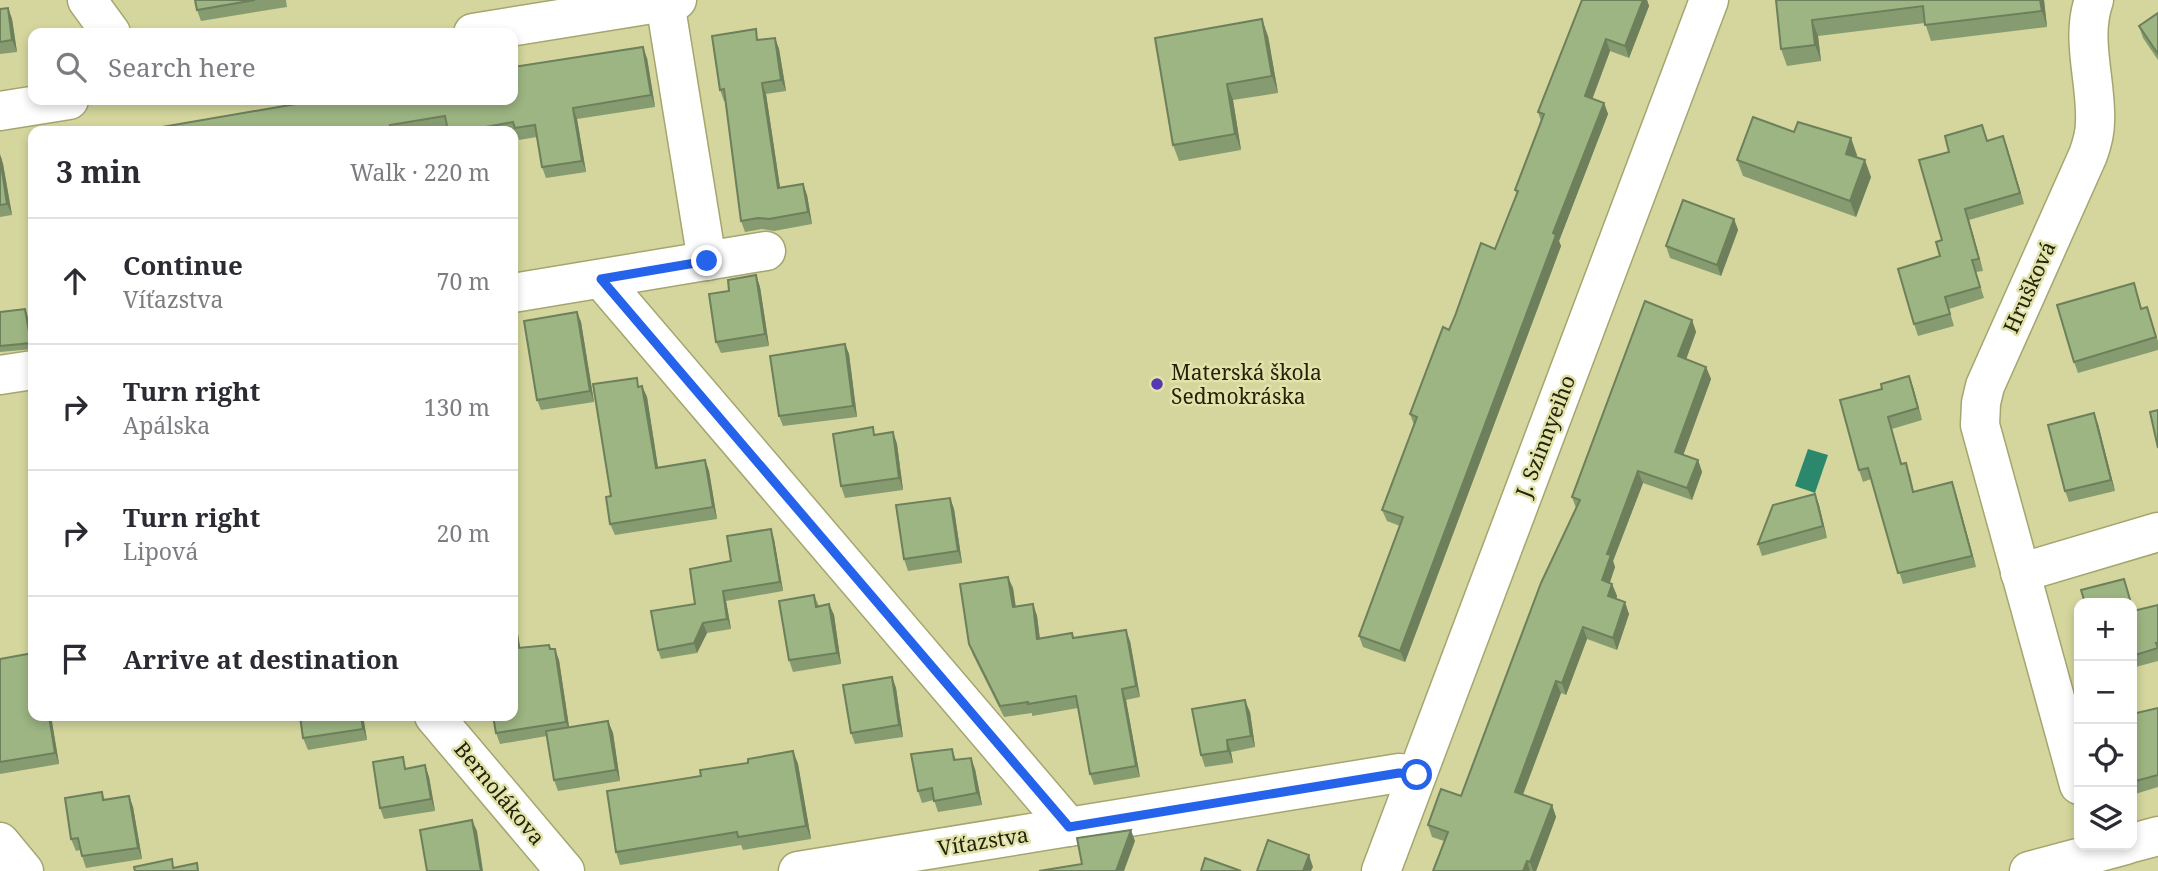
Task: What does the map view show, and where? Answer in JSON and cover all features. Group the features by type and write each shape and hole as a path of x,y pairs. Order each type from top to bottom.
{"street":[{"path":"87,0 107,28"},
{"name":"J. Szinnyeiho","path":"1381,871 1709,0"},
{"name":"Hrušková","path":"2074,767 1982,436 1981,403 1985,386 2094,137 2095,105 2088,39 2094,0"},
{"path":"499,28 621,4 671,1 707,261"},
{"path":"0,111 38,105"},
{"path":"518,292 766,251"},
{"path":"601,279 1069,827"},
{"path":"0,375 28,371"},
{"path":"2020,573 2158,532"},
{"name":"Bernolákova","path":"438,721 565,871"},
{"name":"Víťazstva","path":"798,871 1399,773 1417,775"},
{"path":"2137,841 2158,836"},
{"path":"0,842 24,871"},
{"path":"2029,871 2100,850"}],"shaded area":[{"path":"1808,449 1828,455 1815,493 1795,486"}],"building":[{"path":"195,0 255,0 197,10"},
{"path":"1582,0 1643,0 1625,46 1606,39 1585,96 1604,103 1553,233 1556,235 1400,651 1359,636 1403,517 1382,510 1417,417 1410,414 1443,327 1449,330 1481,243 1495,249 1518,191 1515,190 1544,114 1538,112"},
{"path":"1776,0 2040,0 2042,11 1925,25 1923,6 1812,20 1815,45 1781,49"},
{"path":"8,8 12,40 0,42 0,9"},
{"path":"2158,13 2158,54 2139,26"},
{"path":"1262,19 1272,76 1227,84 1235,134 1173,145 1155,38"},
{"path":"756,29 757,40 775,38 781,80 762,83 778,188 803,184 808,212 741,221 724,89 720,90 712,36"},
{"path":"643,47 651,95 573,108 582,161 542,167 535,125 518,128 513,122 491,126 447,126 445,116 390,126 168,126 290,105 518,105 518,66"},
{"path":"1753,117 1794,132 1798,122 1851,138 1846,154 1865,160 1850,201 1737,160"},
{"path":"1982,125 1987,141 2003,136 2020,193 1965,209 1979,259 1972,260 1980,287 1945,297 1950,314 1914,324 1898,269 1940,256 1936,242 1942,240 1919,160 1949,152 1945,136"},
{"path":"0,157 7,204 0,205"},
{"path":"1683,200 1734,219 1717,265 1666,246"},
{"path":"756,275 765,334 716,342 709,294 729,291 728,280"},
{"path":"2134,283 2141,309 2147,307 2156,337 2074,362 2057,305"},
{"path":"1645,301 1692,320 1678,356 1706,367 1675,452 1698,460 1687,488 1638,471 1607,554 1611,555 1602,580 1612,584 1608,596 1625,602 1613,638 1583,627 1562,683 1556,681 1515,792 1552,805 1530,862 1527,861 1523,871 1433,871 1448,832 1428,825 1441,789 1461,796 1541,583 1580,500 1572,497"},
{"path":"25,309 28,343 0,346 0,312"},
{"path":"577,312 590,391 537,400 524,321"},
{"path":"845,344 853,406 779,416 770,356"},
{"path":"1909,376 1918,408 1888,417 1901,464 1906,463 1913,492 1952,482 1972,556 1898,573 1868,468 1859,470 1840,400 1882,389 1881,384"},
{"path":"637,378 638,387 642,386 656,468 705,460 713,507 610,524 606,497 611,496 593,384"},
{"path":"2158,410 2158,448 2150,412"},
{"path":"2094,413 2111,480 2065,491 2048,425"},
{"path":"873,427 874,435 893,432 899,478 841,486 833,434"},
{"path":"1815,494 1823,526 1758,544 1773,505"},
{"path":"950,498 958,551 904,559 896,505"},
{"path":"771,529 780,582 723,591 727,619 703,623 694,643 658,650 651,611 695,604 690,569 731,561 727,536"},
{"path":"1008,577 1013,607 1033,604 1037,639 1072,633 1073,638 1126,630 1136,686 1122,689 1136,766 1090,774 1076,696 1000,706 969,644 960,584"},
{"path":"2124,579 2130,598 2083,598 2081,590"},
{"path":"814,595 816,607 829,604 837,653 789,660 779,601"},
{"path":"2158,605 2158,648 2137,654 2137,610"},
{"path":"549,645 550,649 555,649 566,722 496,733 494,721 518,721 518,648"},
{"path":"28,654 28,721 50,721 55,753 0,762 0,659"},
{"path":"892,677 899,725 851,733 843,685"},
{"path":"1245,700 1251,736 1227,740 1228,751 1201,755 1192,709"},
{"path":"2158,708 2158,775 2137,781 2137,724 2137,713"},
{"path":"301,721 362,721 363,729 303,738"},
{"path":"608,721 616,770 554,780 546,731"},
{"path":"952,749 954,760 971,758 977,793 934,801 932,788 918,791 911,754"},
{"path":"793,751 806,826 738,837 737,832 616,852 607,791 701,776 700,770 748,763 748,759"},
{"path":"403,757 405,769 425,765 431,799 380,808 373,762"},
{"path":"102,792 103,800 129,796 138,848 82,856 78,838 71,839 65,798"},
{"path":"472,820 481,871 427,871 420,830"},
{"path":"1131,830 1116,871 1039,871 1082,864 1077,838"},
{"path":"1268,840 1309,855 1303,871 1257,871"},
{"path":"1205,858 1241,871 1201,871"},
{"path":"172,859 173,868 197,863 198,871 135,871 134,867"}],"place":[{"name":"Materská škola Sedmokráska","path":"1157,384"}],"route":[{"path":"707,261 601,279 1069,827 1399,773 1417,775"}]}
